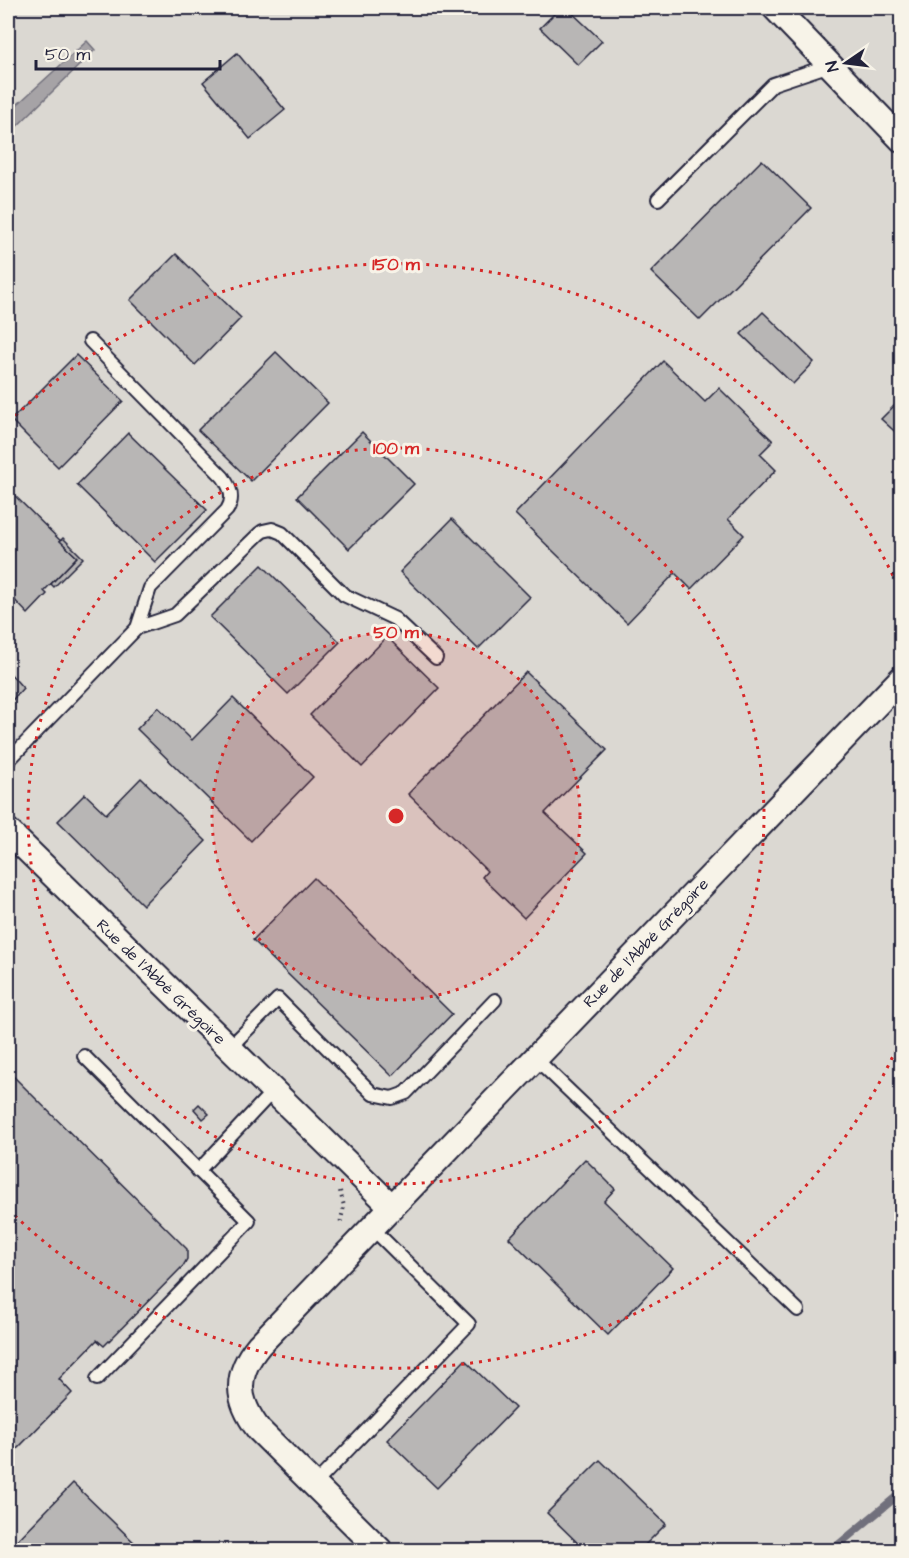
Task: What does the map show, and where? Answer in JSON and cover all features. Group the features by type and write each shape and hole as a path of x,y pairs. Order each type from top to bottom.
{"street":[{"path":"775,8 902,140"},
{"name":"Rue de l'Abbé Grégoire","path":"380,1551 267,1439 252,1421 241,1392 246,1362 259,1345 902,678"},
{"name":"Rue de l'Abbé Grégoire","path":"8,831 392,1208"}],"lane":[{"path":"658,199 773,84 830,65"},
{"path":"8,761 137,628 150,588 227,510 232,499 230,487 223,477 90,341"},
{"path":"137,628 175,615 259,534 272,528 282,533 344,595 395,619 436,658"},
{"path":"229,1048 278,999 373,1094 392,1098 406,1093 495,1000"},
{"path":"84,1056 249,1221 97,1379"},
{"path":"535,1058 798,1310"},
{"path":"198,1171 273,1091"},
{"path":"314,1485 469,1324 372,1228"}],"shaded area":[{"path":"8,8 901,8 901,1550 8,1550"},
{"path":"87,41 95,50 8,135 8,113"}],"building":[{"path":"560,8 567,8 602,41 578,65 540,28"},
{"path":"237,53 285,110 250,139 203,82"},
{"path":"762,160 811,208 700,320 651,272"},
{"path":"176,254 241,318 195,365 130,300"},
{"path":"763,312 814,362 793,384 741,334"},
{"path":"276,352 328,403 251,481 198,430"},
{"path":"76,355 123,401 58,467 11,420"},
{"path":"663,361 705,402 719,388 773,441 760,454 776,470 728,519 744,535 691,589 675,573 627,623 515,514"},
{"path":"902,398 902,438 881,419"},
{"path":"362,432 414,484 349,549 297,497"},
{"path":"128,433 207,510 155,562 77,485"},
{"path":"8,489 77,557 44,591 47,594 28,614 8,593"},
{"path":"452,519 530,597 478,649 400,572"},
{"path":"63,538 83,558 54,587 51,584 77,557 60,541"},
{"path":"262,565 340,642 288,694 210,617"},
{"path":"387,637 439,688 362,767 310,715"},
{"path":"8,671 23,688 8,705"},
{"path":"526,672 607,750 545,813 587,853 524,918 482,877 487,871 408,794"},
{"path":"233,698 313,777 251,841 137,729 158,707 192,740"},
{"path":"141,778 206,841 143,905 58,821 85,794 106,814"},
{"path":"314,878 452,1014 392,1076 253,940"},
{"path":"8,1071 187,1249 187,1259 183,1266 104,1346 97,1340 59,1379 72,1393 12,1454 8,1449"},
{"path":"199,1104 209,1114 203,1119 194,1109"},
{"path":"585,1159 615,1189 604,1201 673,1268 608,1335 509,1238"},
{"path":"465,1360 515,1408 437,1488 387,1440"},
{"path":"600,1460 666,1524 640,1550 585,1550 547,1513"},
{"path":"73,1483 142,1550 8,1550"}],"waterway":[{"path":"832,1550 902,1492"}]}
